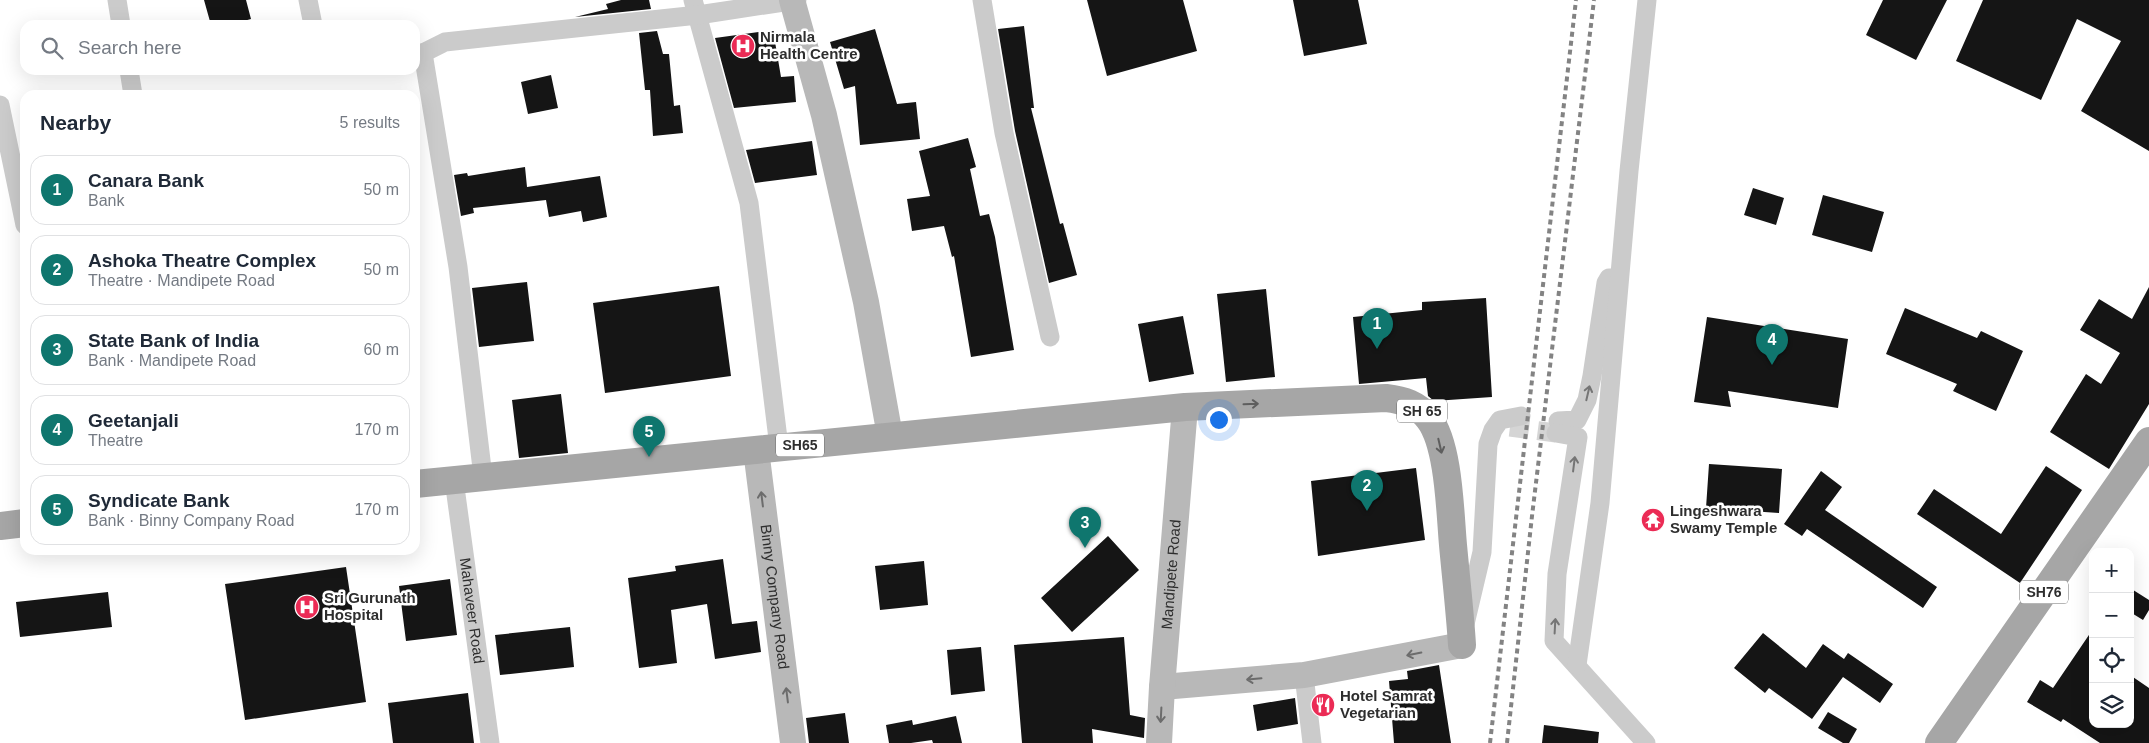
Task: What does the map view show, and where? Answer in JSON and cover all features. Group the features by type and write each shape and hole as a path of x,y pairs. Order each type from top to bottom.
{"main road":[{"path":"794,0 828,134 866,302 890,436"},
{"name":"SH 65","path":"1185,407 1386,398 1402,400 1417,406 1429,418 1437,433 1446,472 1462,641"},
{"name":"SH65","path":"420,483 1185,407"},
{"name":"Mandipete Road","path":"1159,743 1185,407"},
{"name":"SH76","path":"1939,743 2149,441"},
{"name":"Binny Company Road","path":"768,448 793,743"},
{"path":"0,526 20,524"},
{"path":"1162,687 1304,674 1462,641"}],"street":[{"path":"117,0 120,20"},
{"path":"308,0 312,20"},
{"path":"420,53 445,42 696,8 794,0"},
{"path":"982,0 1004,133 1050,337"},
{"path":"1577,665 1600,503 1619,279 1647,0"},
{"path":"696,8 749,203 768,448"},
{"path":"420,58 458,267 483,477"},
{"path":"130,75 132,90"},
{"path":"0,105 20,201"},
{"path":"1619,279 1609,278 1606,283 1587,400 1578,420 1557,427 1578,436 1558,574 1554,641 1646,743"},
{"path":"1462,641 1482,552 1488,444 1493,430 1500,420 1516,422"},
{"name":"Mahaveer Road","path":"454,480 490,743"},
{"path":"1304,674 1312,743"}],"building":[{"path":"204,0 246,0 251,19 210,20"},
{"path":"621,0 649,0 651,9 575,17 608,9 606,4"},
{"path":"1087,0 1183,0 1197,51 1107,76"},
{"path":"1293,0 1358,0 1367,44 1304,56"},
{"path":"1883,0 1947,0 1916,60 1866,35"},
{"path":"1983,0 2149,0 2149,151 2081,111 2121,41 2077,19 2041,100 1956,61"},
{"path":"1024,26 1034,108 1031,108 1060,224 1063,223 1077,275 1049,283 1015,131 998,29"},
{"path":"875,29 897,104 916,102 920,139 860,145 855,86 844,89 830,42"},
{"path":"773,30 781,77 794,76 796,102 734,108 715,38"},
{"path":"657,31 663,54 669,54 674,106 680,105 683,133 653,136 650,90 645,90 639,33"},
{"path":"551,75 558,108 528,114 521,82"},
{"path":"968,138 976,167 970,169 980,216 989,214 995,237 1014,350 971,357 954,256 952,257 944,226 912,231 907,199 930,196 919,151"},
{"path":"812,141 817,175 755,183 746,150"},
{"path":"525,167 527,187 600,176 607,217 583,222 581,211 549,217 546,200 473,208 474,213 461,216 454,175 467,173 468,176"},
{"path":"1753,188 1784,198 1776,225 1744,215"},
{"path":"1823,195 1884,212 1872,252 1812,235"},
{"path":"527,282 534,341 479,347 472,288"},
{"path":"719,286 731,376 605,393 593,303"},
{"path":"2149,287 2149,404 2109,469 2050,432 2086,374 2101,384 2120,353 2080,330 2099,299 2132,319"},
{"path":"1266,289 1275,377 1226,382 1217,294"},
{"path":"1486,298 1492,397 1434,401 1428,396 1426,378 1359,384 1353,317 1422,310 1422,302"},
{"path":"1905,308 1977,338 1981,331 2023,351 1996,411 1953,391 1957,384 1886,354"},
{"path":"1183,316 1194,374 1149,382 1138,324"},
{"path":"1707,317 1848,339 1838,408 1728,391 1731,407 1694,402"},
{"path":"561,394 568,453 519,458 512,400"},
{"path":"1709,464 1782,469 1779,513 1706,508"},
{"path":"2046,466 2082,490 2020,583 1917,514 1934,489 2001,534"},
{"path":"1416,468 1425,540 1318,556 1311,481"},
{"path":"1821,471 1842,487 1825,510 1937,587 1923,608 1807,529 1802,536 1784,524"},
{"path":"1108,536 1139,570 1072,632 1041,598"},
{"path":"723,559 732,624 757,621 761,652 715,659 707,604 671,610 677,663 639,668 628,578 676,571 675,566"},
{"path":"924,561 928,605 880,610 875,566"},
{"path":"346,567 366,702 245,720 225,584"},
{"path":"450,579 457,635 406,641 399,586"},
{"path":"2134,591 2149,600 2149,610 2143,620 2134,614"},
{"path":"108,592 112,627 20,637 16,602"},
{"path":"570,627 574,667 500,675 495,635"},
{"path":"1763,633 1806,668 1823,644 1844,659 1848,653 1893,684 1880,703 1843,677 1812,719 1769,688 1765,693 1734,668"},
{"path":"2089,635 2089,728 2134,728 2134,678 2149,688 2149,743 2100,743 2063,719 2061,722 2027,702 2040,680 2053,688"},
{"path":"1124,637 1130,715 1145,718 1144,738 1092,729 1093,743 1022,743 1014,645"},
{"path":"981,647 985,691 951,695 947,650"},
{"path":"1439,665 1451,743 1394,743 1389,681 1408,679 1407,671"},
{"path":"468,693 474,743 393,743 388,703"},
{"path":"1295,698 1298,724 1257,731 1253,705"},
{"path":"1828,712 1857,729 1849,743 1843,743 1818,728"},
{"path":"845,713 849,743 809,743 806,718"},
{"path":"956,716 962,743 933,743 932,740 911,743 889,743 886,725 912,720 913,725"},
{"path":"1544,725 1599,732 1598,743 1542,743"}],"tunnel":[{"path":"1510,427 1556,433"}],"railway":[{"path":"1490,743 1576,0"},
{"path":"1507,743 1532,516 1594,0"}],"place":[{"name":"Nirmala Health Centre","path":"743,46"},
{"name":"Canara Bank","path":"1377,349"},
{"name":"Geetanjali","path":"1772,365"},
{"name":"Syndicate Bank","path":"649,457"},
{"name":"Ashoka Theatre Complex","path":"1367,511"},
{"name":"Lingeshwara Swamy Temple","path":"1653,520"},
{"name":"State Bank of India","path":"1085,548"},
{"name":"Sri Gurunath Hospital","path":"307,607"},
{"name":"Hotel Samrat Vegetarian","path":"1323,705"}]}
